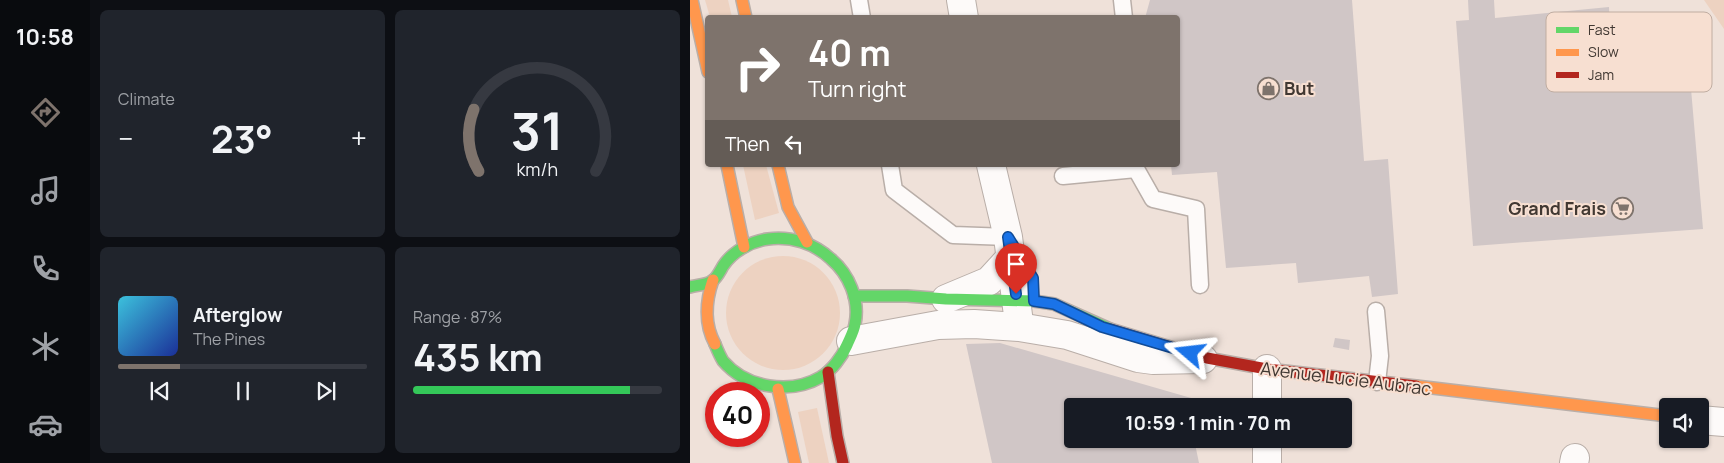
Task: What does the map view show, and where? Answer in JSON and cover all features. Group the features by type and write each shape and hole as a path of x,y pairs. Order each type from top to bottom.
{"main road":[{"path":"692,0 705,58"},
{"path":"742,0 745,15"},
{"path":"727,167 744,247"},
{"path":"778,167 788,207 807,242"},
{"path":"789,238 807,242 831,257 846,274 854,296 856,319 851,341 842,358 828,372 813,382 796,387 778,389 757,385 737,375 722,360 707,340 707,300 713,280 726,261 744,247 766,239 789,238"},
{"path":"690,287 713,280"},
{"name":"Avenue Lucie Aubrac","path":"854,296 907,296 946,299 1023,310 1054,304 1102,327 1208,358 1267,369 1659,415"},
{"path":"828,372 837,436 843,463"},
{"path":"778,389 795,463"}],"street":[{"path":"961,0 964,15"},
{"path":"991,167 1010,247 1033,278 1023,310"},
{"path":"946,299 988,282 1010,247"},
{"name":"Avenue Lucie Aubrac","path":"851,341 938,325 974,324 1023,310 1066,335 1138,358 1153,360 1208,358"},
{"path":"1267,369 1267,398"},
{"path":"1709,421 1724,422"},
{"path":"1267,448 1267,463"}],"lane":[{"path":"859,0 862,15"},
{"path":"1122,0 1124,15"},
{"path":"890,167 894,190 953,235 1010,247"},
{"path":"1063,176 1136,167 1153,200 1196,209 1200,285"},
{"path":"1376,311 1380,356 1377,382"}],"shaded area":[{"path":"705,0 728,0 732,15 709,15"},
{"path":"1704,0 1724,0 1724,29"},
{"path":"743,167 767,167 779,213 755,220"},
{"path":"783,256 805,260 823,273 836,291 840,313 836,335 823,353 805,366 783,370 761,366 743,353 730,335 726,313 730,291 743,273 761,260"},
{"path":"817,408 829,463 809,463 798,412"}],"building":[{"name":"But","path":"1150,0 1352,0 1364,161 1388,159 1398,294 1372,297 1369,276 1298,283 1296,263 1226,268 1217,172 1172,175 1171,167 1180,167 1180,15 1146,15"},
{"path":"1468,0 1494,0 1495,18 1546,13 1546,92 1691,92 1703,229 1473,246 1456,21 1469,20"},
{"path":"1609,7 1609,12 1557,12"},
{"path":"1335,338 1350,340 1349,350 1333,347"},
{"path":"1000,343 1191,398 1064,398 1064,448 1196,448 1199,463 992,463 966,344"}],"traffic: fast":[{"path":"690,287 714,280 731,256 742,248 755,242 777,238 802,242 824,253 843,272 852,288 856,315 851,337 833,367 821,377 809,383 782,387 756,383 733,370 723,361 715,344"},
{"path":"854,296 1034,301 1054,304 1110,329"}],"traffic: slow":[{"path":"692,0 705,58"},
{"path":"742,0 745,15"},
{"path":"727,167 744,247"},
{"path":"778,167 788,207 807,242"},
{"path":"713,280 707,312 709,328 715,344"},
{"path":"1416,386 1659,415"},
{"path":"778,389 795,463"}],"traffic: jam":[{"path":"1110,329 1207,358 1267,369 1416,386"},
{"path":"828,372 837,436 843,463"}],"place":[{"name":"But","path":"1268,88"},
{"name":"Grand Frais","path":"1622,208"}],"route":[{"path":"1016,294 1008,237 1033,278 1034,301 1054,304 1102,327 1190,353"}]}
